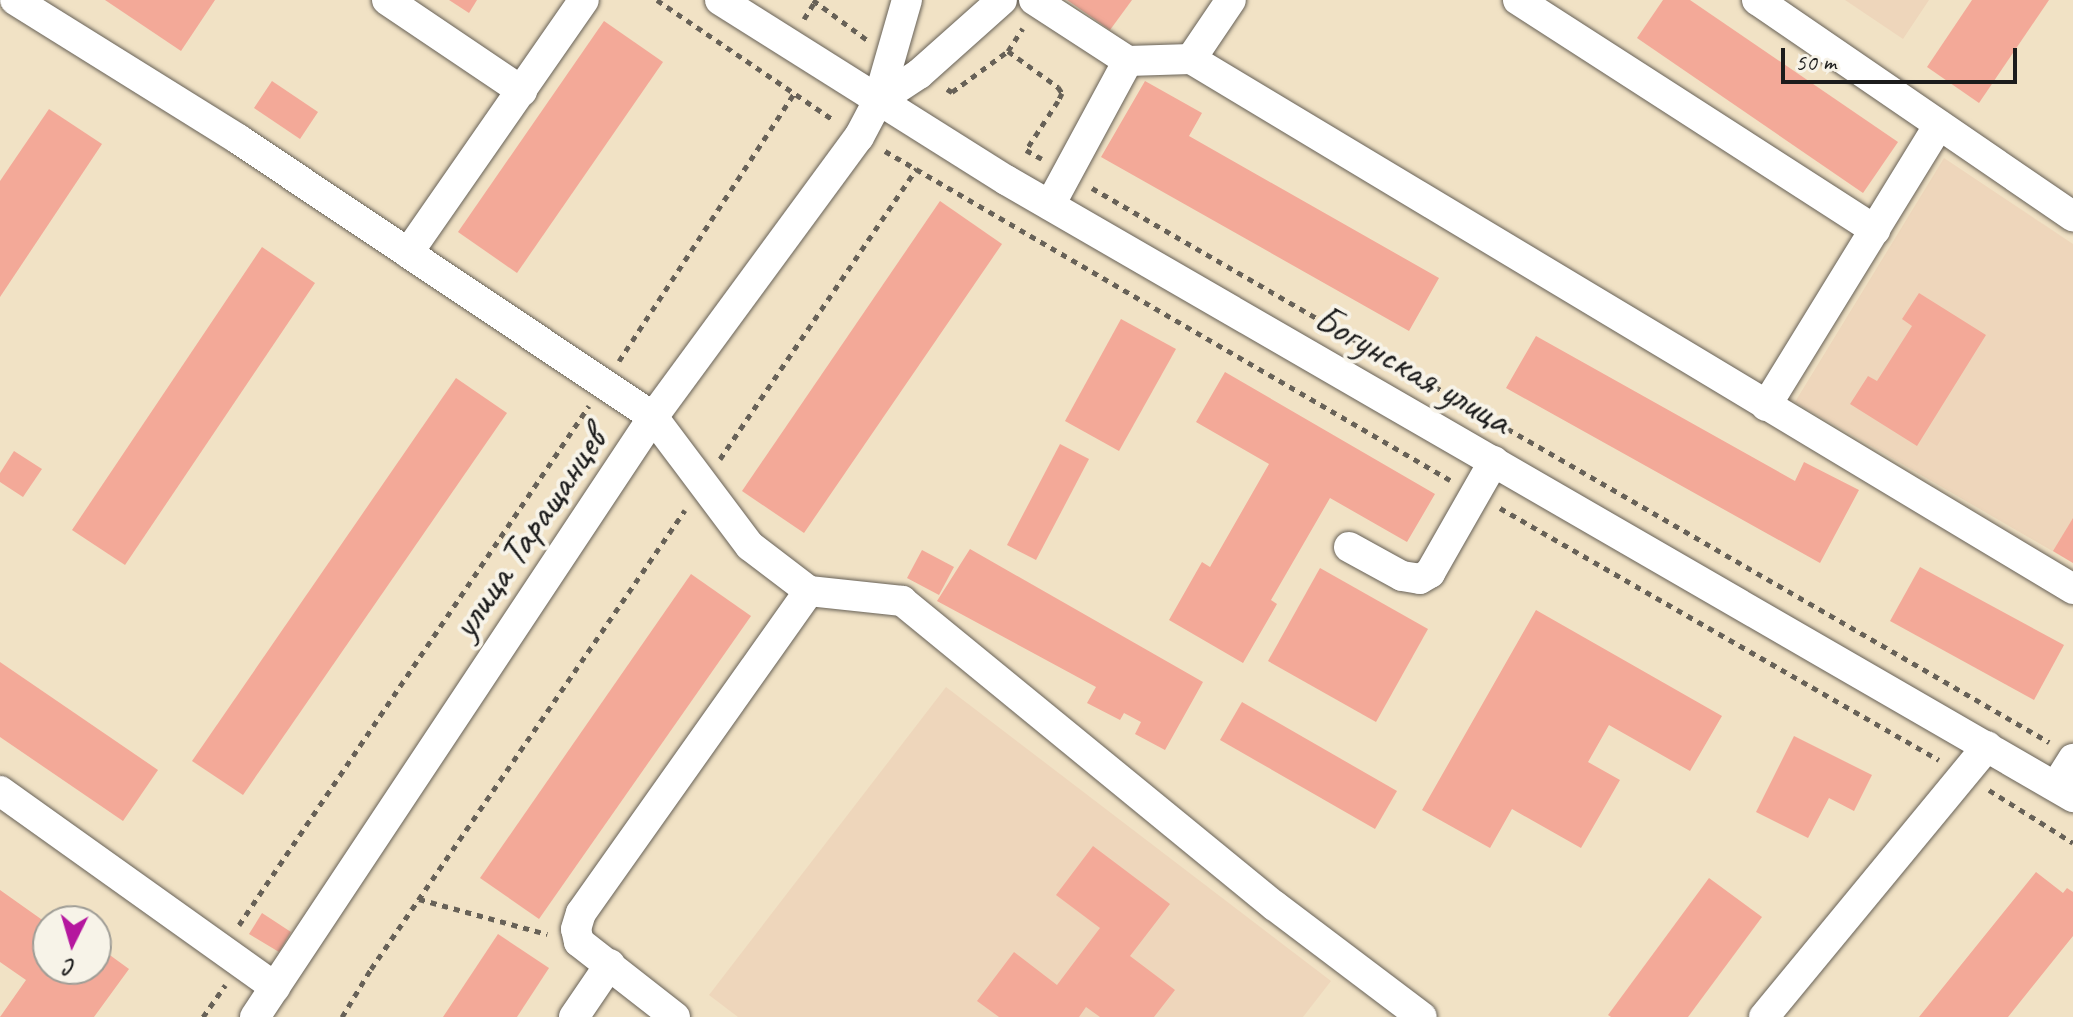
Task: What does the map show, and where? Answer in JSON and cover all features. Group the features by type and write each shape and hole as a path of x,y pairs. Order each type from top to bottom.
{"street":[{"path":"15,0 238,139 653,417 750,546 809,591 902,601 1275,906 1422,1017"},
{"path":"387,0 522,91"},
{"path":"408,253 584,0"},
{"name":"Богунская улица","path":"720,0 878,101 1050,205 2064,792"},
{"name":"улица Таращанцев","path":"255,1017 653,417 859,137 878,101 907,0"},
{"name":"улица Таращанцев","path":"878,101 919,74 1002,0"},
{"path":"1034,0 1128,61 1191,59 2073,589"},
{"path":"1191,59 1231,0"},
{"path":"1518,0 1875,230"},
{"path":"1757,0 2073,216"},
{"path":"1050,205 1128,61"},
{"path":"1766,406 1939,125"},
{"path":"1349,547 1402,576 1420,579 1430,573 1494,461"},
{"path":"675,1017 579,942 576,929 581,913 809,591"},
{"path":"1764,1017 1987,746"},
{"path":"2064,792 2066,753"},
{"path":"0,791 275,987"},
{"path":"574,1017 610,964"}],"path":[{"path":"222,949 604,385 794,94 657,0"},
{"path":"952,92 1008,51 1062,93 1026,150 2066,753"},
{"path":"342,1017 419,899 917,168"},
{"path":"419,899 579,942"}],"shaded area":[{"path":"1845,0 1929,0 1903,39"},
{"path":"1944,158 2073,244 2073,563 1795,402"},
{"path":"946,687 1331,981 1303,1017 738,1017 709,995"}],"building":[{"path":"105,0 215,0 181,51"},
{"path":"449,0 477,0 469,13"},
{"path":"1067,0 1132,0 1110,30"},
{"path":"1663,0 1690,0 1898,142 1863,193 1637,38"},
{"path":"1972,0 2049,0 1979,103 1927,67"},
{"path":"604,21 663,62 517,273 458,232"},
{"path":"272,81 318,112 300,139 254,108"},
{"path":"1145,81 1202,113 1189,136 1439,278 1409,331 1101,157"},
{"path":"49,109 102,144 0,297 0,181"},
{"path":"940,201 1002,244 804,533 742,491"},
{"path":"262,247 315,283 125,565 72,530"},
{"path":"1919,293 1986,335 1917,446 1850,404 1868,376 1877,381 1912,326 1902,319"},
{"path":"1121,319 1176,349 1119,451 1065,421"},
{"path":"1536,336 1795,481 1804,462 1859,490 1820,563 1506,388"},
{"path":"1225,372 1435,494 1407,542 1330,498 1271,600 1277,604 1243,663 1169,620 1202,562 1210,567 1269,464 1196,422"},
{"path":"456,378 507,413 243,795 192,761"},
{"path":"1060,444 1089,459 1036,560 1007,545"},
{"path":"14,451 42,469 23,497 0,482 0,473"},
{"path":"2073,518 2073,563 2053,551"},
{"path":"970,549 1203,682 1165,750 1135,734 1141,722 1124,713 1120,720 1087,703 1096,687 937,601"},
{"path":"922,550 954,567 939,595 907,578"},
{"path":"1920,567 2064,645 2034,700 1890,621"},
{"path":"1320,568 1428,629 1376,722 1268,661"},
{"path":"691,574 751,616 539,919 480,878"},
{"path":"1536,610 1722,716 1690,771 1609,725 1588,762 1620,780 1581,848 1512,809 1490,848 1422,810"},
{"path":"0,662 158,770 123,821 0,737"},
{"path":"1242,702 1397,791 1375,829 1220,740"},
{"path":"1794,736 1872,775 1854,811 1829,798 1808,838 1756,812"},
{"path":"1093,846 1170,904 1130,956 1175,990 1154,1017 1100,1017 1086,1007 1079,1017 999,1017 977,1001 1014,952 1057,985 1100,928 1056,895"},
{"path":"2036,872 2063,893 2067,888 2073,892 2073,936 2008,1017 1919,1017"},
{"path":"1709,878 1762,917 1688,1017 1608,1015"},
{"path":"0,890 32,913 32,985 112,985 112,957 129,969 94,1017 0,1017 26,980 0,962"},
{"path":"262,913 291,932 279,952 249,934"},
{"path":"498,934 549,968 517,1017 443,1017"}]}
